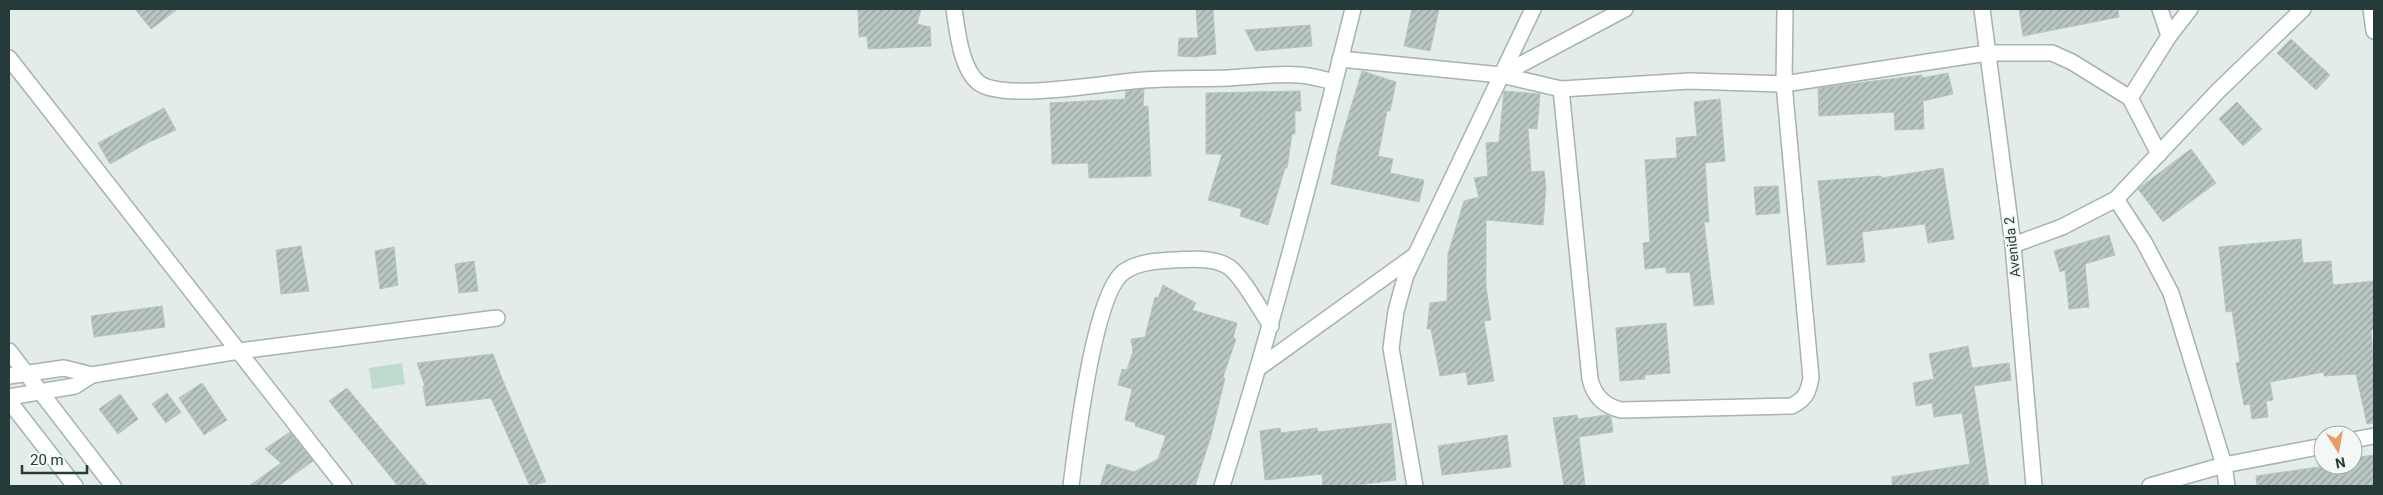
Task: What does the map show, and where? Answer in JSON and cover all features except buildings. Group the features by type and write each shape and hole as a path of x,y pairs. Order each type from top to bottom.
{"street":[{"path":"954,9 964,58 969,70 977,82 987,88 1002,91 1046,90 1144,80 1277,74 1301,75 1334,82"},
{"path":"1222,486 1260,367 1296,235 1353,9"},
{"path":"1415,486 1391,348 1396,311 1406,275 1415,255 1532,9"},
{"path":"1501,75 1625,9"},
{"path":"1561,90 1590,379 1599,398 1613,408 1621,410 1792,406 1804,399 1808,393 1811,378 1784,84 1785,9"},
{"name":"Avenida 2","path":"1982,9 2012,245 2034,486"},
{"path":"2160,9 2169,36"},
{"path":"2130,98 2169,36 2190,9"},
{"path":"2012,245 2062,227 2116,199 2218,91 2303,9"},
{"path":"2371,9 2374,31"},
{"path":"1340,58 1501,75 1561,90 1690,81 1784,84 1987,53 2052,53 2072,62 2130,98 2159,154"},
{"path":"9,58 344,486"},
{"path":"2116,199 2144,242 2171,293 2224,465 2227,486"},
{"path":"1260,367 1415,255"},
{"path":"1071,486 1084,392 1103,311 1111,287 1124,271 1147,262 1183,259 1209,261 1228,267 1271,326"},
{"path":"9,376 64,368 92,375 239,351 497,318"},
{"path":"9,351 39,393 112,486"},
{"path":"9,397 75,386 92,375"},
{"path":"9,401 74,486"},
{"path":"2150,486 2224,465 2313,448"}],"green space":[{"path":"402,363 405,384 372,389 369,368"}]}
